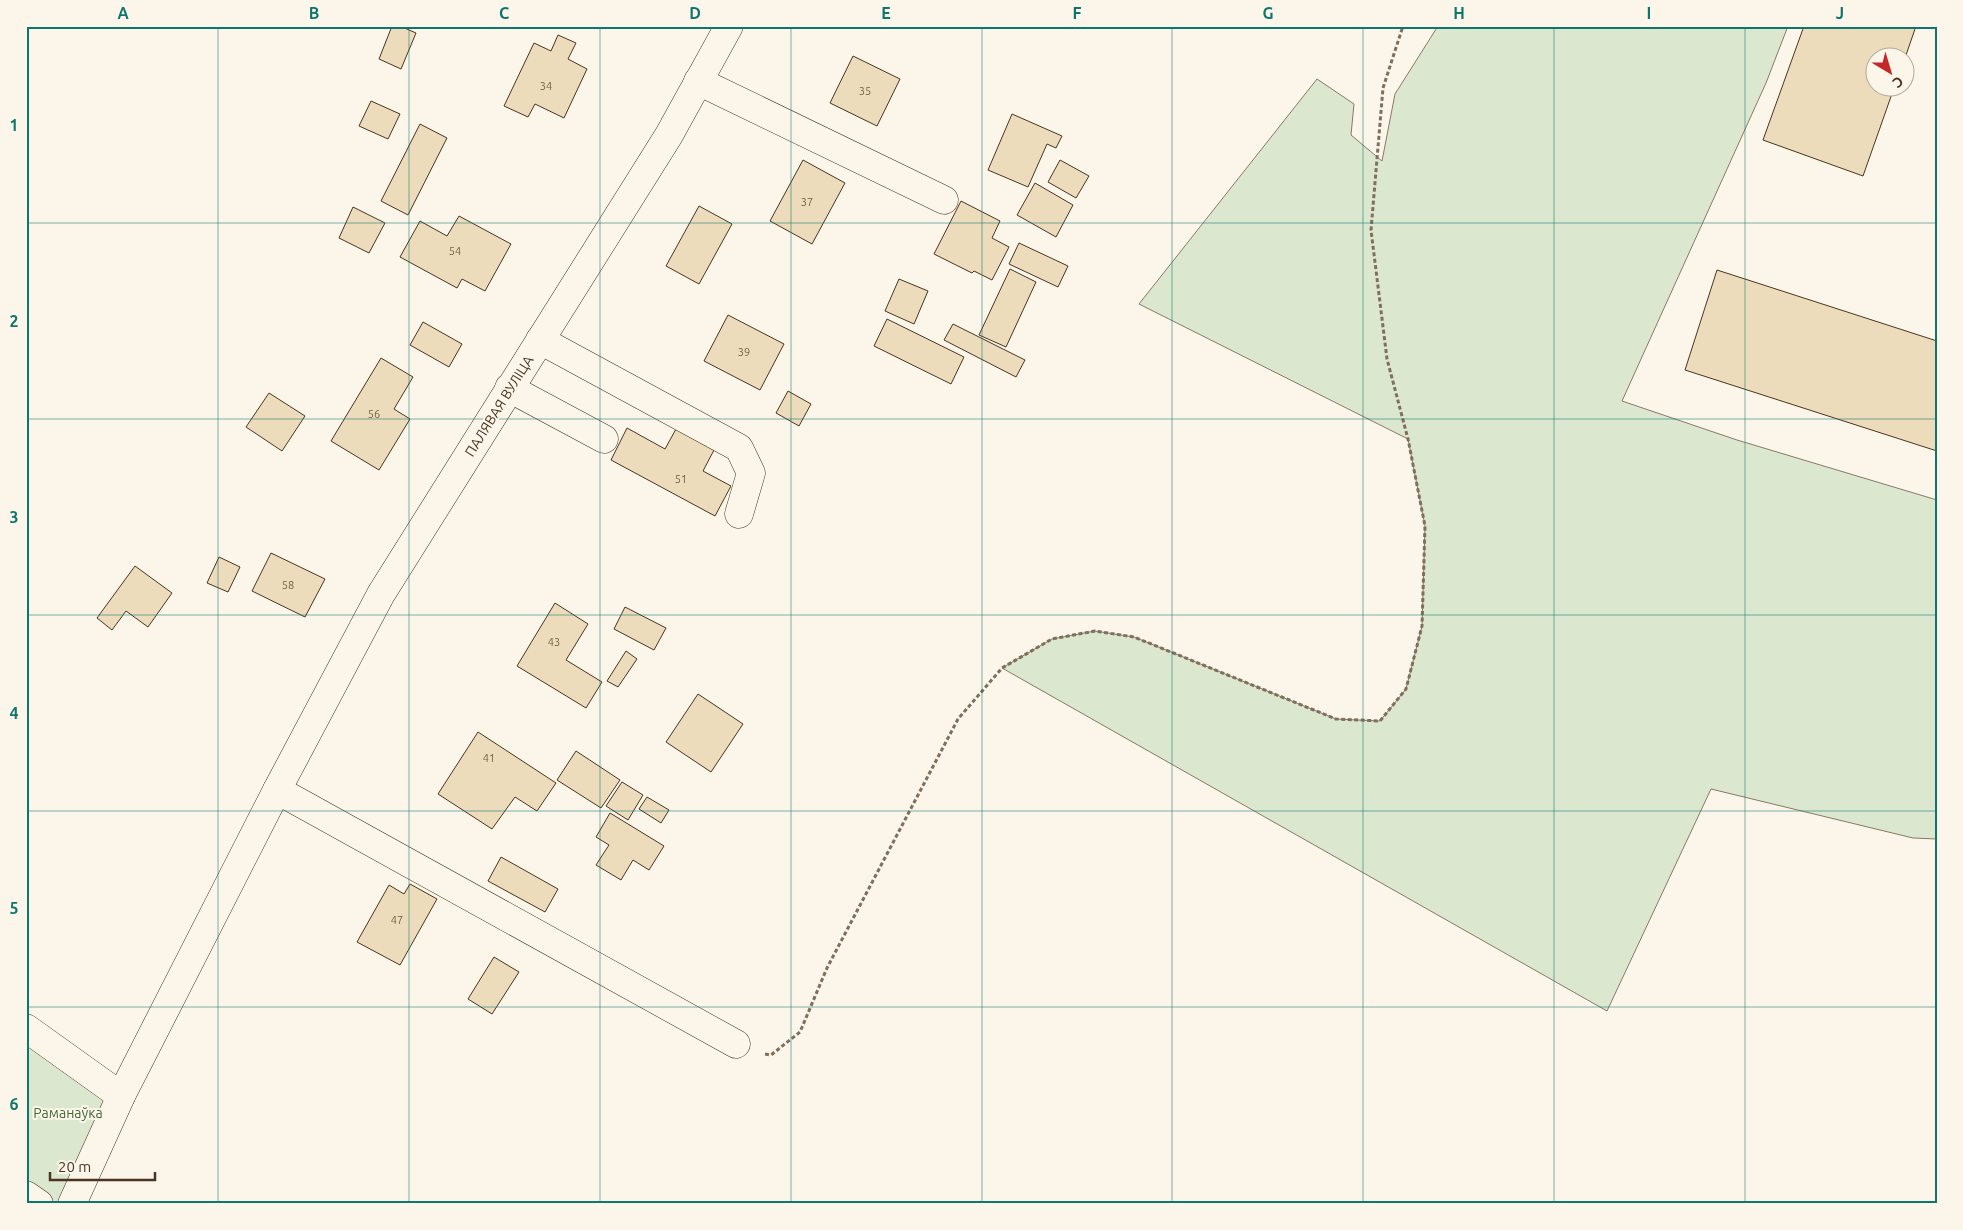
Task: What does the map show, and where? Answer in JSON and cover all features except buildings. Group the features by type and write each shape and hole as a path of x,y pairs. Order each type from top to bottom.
{"main road":[{"name":"ПАЛЯВАЯ ВУЛІЦА","path":"72,1204 121,1096 277,790 382,594 509,388 669,135 729,26"},
{"path":"698,81 944,200"},
{"path":"540,340 738,448 751,473 739,514"},
{"path":"509,388 604,439"},
{"path":"277,790 736,1044"},
{"path":"26,1028 121,1096"},
{"path":"26,1195 39,1204"}],"path":[{"path":"736,1044 752,1052 771,1055 800,1032 827,968 958,719 1002,668 1052,640 1095,631 1134,637 1336,719 1380,721 1406,689 1422,626 1425,526 1408,439 1387,359 1372,230 1383,88 1403,26"}],"green space":[{"path":"1438,26 1788,26 1766,83 1622,401 1737,440 1937,500 1937,839 1913,838 1711,789 1607,1011 1002,668 1052,639 1095,631 1134,637 1336,719 1380,721 1406,689 1422,626 1425,526 1408,439 1139,304 1317,79 1354,104 1351,135 1382,161 1395,94"},
{"name":"Раманаўка","path":"26,1038 121,1096 72,1204 26,1204"}]}
